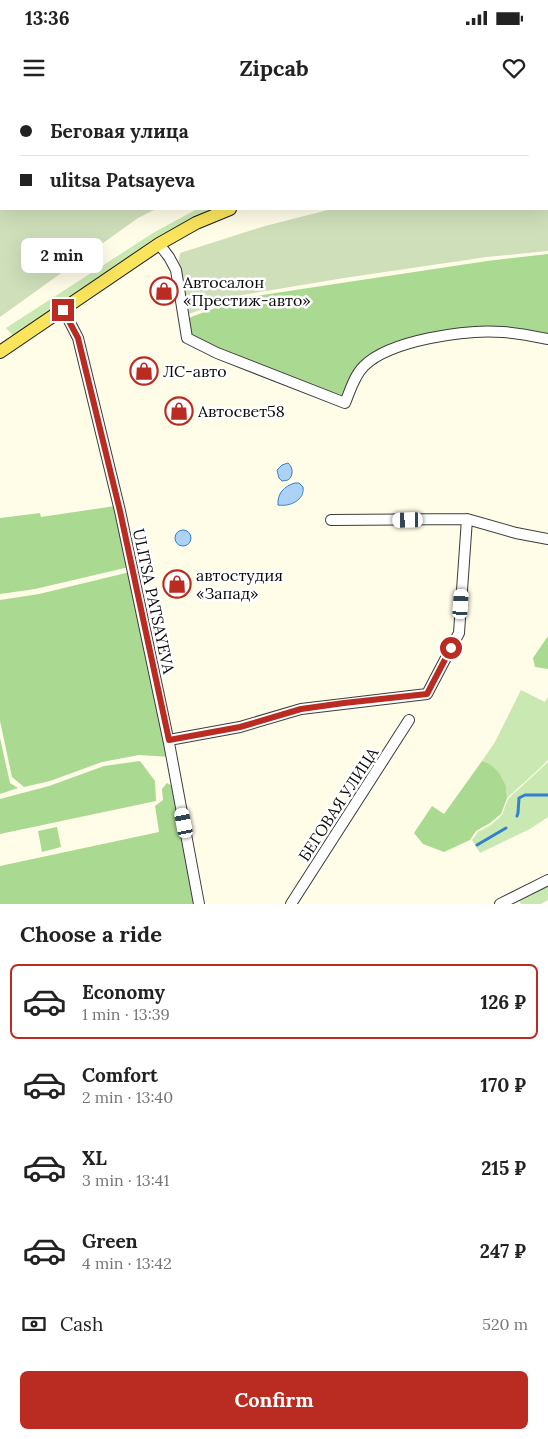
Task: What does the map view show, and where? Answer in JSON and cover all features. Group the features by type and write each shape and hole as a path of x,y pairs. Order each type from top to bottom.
{"main road":[{"path":"0,352 159,244 196,223 228,210"}],"street":[{"path":"159,244 176,270 187,338 217,353 344,403 353,382 364,366 393,348 421,341 478,332 501,331 548,339"},
{"name":"ULITSA PATSAYEVA","path":"63,310 78,338 120,511 169,740 199,904"},
{"path":"169,740 240,727 301,709 427,694 459,633 466,519"},
{"path":"331,520 466,519 516,533 548,539"},
{"name":"БЕГОВАЯ УЛИЦА","path":"291,904 409,720"},
{"path":"500,904 548,880"}],"green space":[{"path":"0,210 154,210 138,218 0,317"},
{"path":"195,210 214,210 13,336 6,328 153,233"},
{"path":"328,210 548,210 548,251 487,257 242,295 186,315 178,268 180,253 265,226"},
{"path":"548,254 548,334 501,327 375,354 343,396 217,349 190,333 189,319 191,317 243,298 487,261"},
{"path":"115,506 129,567 35,589 0,594 0,518 40,513 41,517"},
{"path":"130,572 171,757 139,755 102,762 50,781 24,787 12,777 0,721 0,600 39,594"},
{"path":"548,636 548,669 535,667 533,658"},
{"path":"521,690 545,702 548,697 548,760 507,798 506,786 490,764 482,761 495,742"},
{"path":"0,738 10,783 18,788 0,794"},
{"path":"140,761 155,781 156,801 0,834 0,799 49,786 104,766"},
{"path":"482,761 490,764 499,773 506,786 507,798 501,814 476,831 470,840 444,852 423,844 414,833 432,806 444,814"},
{"path":"548,762 548,817 530,829 480,853 472,840 478,832 491,825 502,815 508,799"},
{"path":"167,783 176,788 196,904 0,904 0,866 159,832 155,806 163,800 162,789"},
{"path":"57,827 61,847 42,852 38,831"},
{"path":"548,884 548,900 541,904 521,904 518,899"}],"water":[{"path":"288,463 292,469 292,474 288,480 282,481 277,470 282,465"},
{"path":"295,483 299,483 303,487 302,496 292,504 278,505 282,491"},
{"path":"183,530 189,532 191,538 189,544 183,546 177,544 175,538 177,532"}],"waterway":[{"path":"517,816 519,798 525,795 548,795"},
{"path":"477,845 506,828"}],"place":[{"name":"Автосалон «Престиж-авто»","path":"164,291"},
{"name":"ЛС-авто","path":"144,371"},
{"name":"Автосвет58","path":"179,411"},
{"name":"автостудия «Запад»","path":"177,584"}],"route":[{"path":"63,310 78,338 120,511 169,740 240,727 301,709 427,694 451,648"}]}
